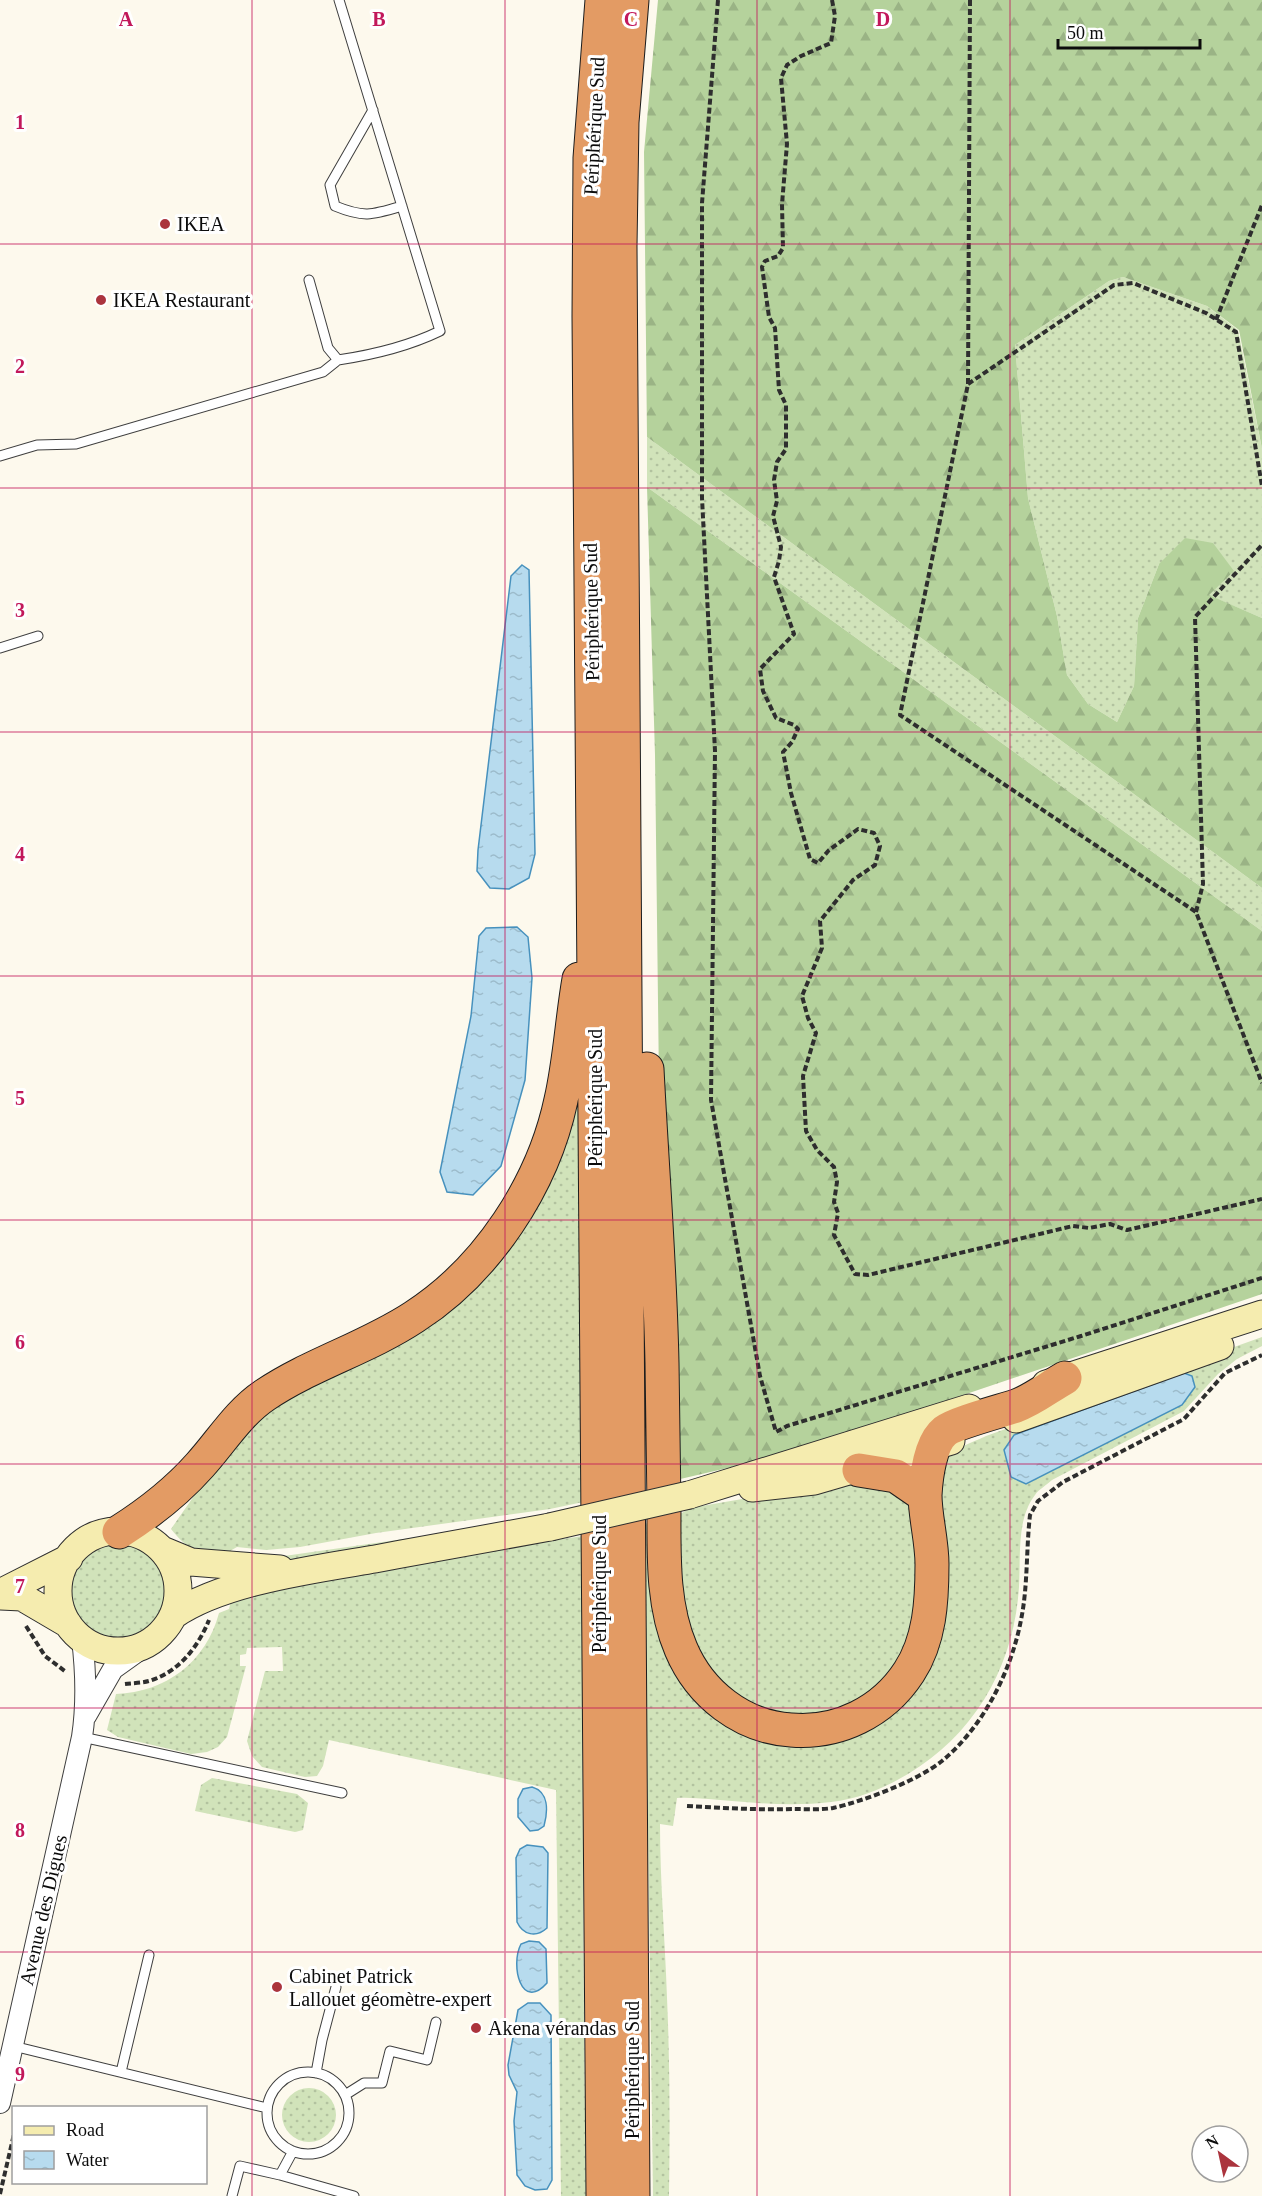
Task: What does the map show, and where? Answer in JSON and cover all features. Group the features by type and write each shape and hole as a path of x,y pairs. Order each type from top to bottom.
{"highway":[{"name":"Périphérique Sud","path":"602,0 590,158 589,316 603,2196"},
{"name":"Périphérique Sud","path":"632,0 622,122 620,246 633,2196"},
{"path":"119,1532 166,1498 200,1466 223,1436 262,1397 415,1317 442,1296 496,1240 528,1190 542,1160 561,1101 573,1014 594,894"},
{"path":"625,1035 646,1064 661,1344 664,1550 667,1591 672,1619 687,1663 702,1684 722,1704 737,1714 762,1725 784,1730 816,1730 840,1725 864,1714 884,1701 910,1670 921,1647 928,1623 932,1553 925,1496 933,1447 946,1430 1021,1404 1065,1378"},
{"path":"859,1470 896,1476 925,1496"}],"main road":[{"path":"0,1594 22,1597 97,1647 115,1651 131,1650 148,1644 163,1632 174,1615 188,1605 228,1590 308,1570 550,1527 689,1495 1262,1314"},
{"path":"689,1495 814,1481 859,1470 933,1447 1262,1330"},
{"path":"0,1594 69,1558 85,1542 99,1535 119,1532 140,1536 162,1550 191,1562 308,1570"},
{"path":"162,1550 177,1576 178,1595 174,1615"},
{"path":"69,1558 61,1576 58,1592 62,1611 75,1632"}],"street":[{"path":"75,1632 86,1679 84,1727"},
{"path":"84,1727 113,1669 148,1644"},
{"name":"Avenue des Digues","path":"0,2103 84,1727"}],"lane":[{"path":"0,456 37,445 76,444 323,372 338,360 361,357 426,338 440,331 339,0"},
{"path":"373,110 330,185 335,206 352,213 371,215 402,206"},
{"path":"309,280 328,348 338,360"},
{"path":"0,648 38,636"},
{"path":"84,1727 342,1794"},
{"path":"121,2072 149,1955"},
{"path":"316,2073 336,1987"},
{"path":"345,2095 364,2083 382,2083 390,2051 427,2060 436,2022"},
{"path":"13,2046 267,2108"},
{"path":"303,2073 316,2073 338,2085 345,2095 348,2123 342,2136 333,2146 320,2152 306,2154 292,2151 281,2144 273,2134 268,2122 267,2108 271,2095 279,2084 290,2077 303,2073"},
{"path":"280,2175 292,2151"},
{"path":"232,2196 240,2166 354,2196"}],"path":[{"path":"718,0 702,203 702,498 715,751 711,1100 760,1376 776,1432 787,1426 1262,1278"},
{"path":"832,0 835,16 831,43 787,65 781,78 787,144 782,204 783,248 778,256 765,261 762,267 769,317 775,328 779,390 786,405 786,449 777,462 774,480 777,501 773,516 781,546 774,577 794,634 759,669 763,690 776,718 794,724 798,729 792,742 783,752 791,793 810,859 818,863 829,850 858,829 874,833 880,846 875,865 853,880 820,921 822,948 802,996 808,1018 816,1033 803,1076 806,1131 817,1150 834,1167 837,1182 834,1202 838,1213 834,1235 855,1274 868,1275 1073,1226 1089,1228 1110,1224 1127,1230 1262,1199"},
{"path":"970,0 968,384 900,715 1196,912"},
{"path":"1216,320 1262,205"},
{"path":"968,384 1114,285 1133,284 1206,313 1236,332 1262,486"},
{"path":"1262,545 1195,617 1203,884 1196,912 1262,1083"},
{"path":"687,1806 766,1810 832,1808 873,1796 918,1775 941,1761 975,1726 1010,1663 1022,1619 1030,1515 1038,1501 1063,1482 1184,1419 1226,1373 1262,1355"},
{"path":"0,2194 12,2143"}],"green space":[{"path":"658,0 1262,0 1262,449 1239,330 1207,306 1123,277 1109,281 1015,345 1028,498 1057,616 1067,675 1088,704 1117,722 1134,686 1138,618 1159,564 1185,538 1213,543 1234,571 1209,595 1262,618 1262,888 647,437 644,152"},
{"path":"1123,277 1207,306 1238,330 1262,449 1262,618 1208,595 1159,564 1138,618 1134,686 1117,722 1088,704 1067,675 1057,616 1028,498 1015,345 1109,281"},
{"path":"647,437 1262,888 1262,931 647,487"},
{"path":"647,487 1262,931 1262,1294 898,1417 766,1459 676,1480 659,1084 655,755"},
{"path":"580,1054 580,1341 583,1502 550,1509 376,1533 300,1547 266,1550 237,1547 230,1551 227,1559 202,1554 183,1543 171,1529 219,1460 271,1402 460,1292"},
{"path":"1262,1337 1262,1346 1237,1359 1218,1374 1184,1411 1052,1480 1037,1493 1029,1505 1022,1527 1016,1616 999,1670 987,1695 971,1718 932,1758 890,1784 861,1796 841,1801 782,1804 677,1798 673,1826 660,1824 669,2048 669,2196 653,2196 644,1524 648,1523 660,1636 672,1671 696,1703 719,1722 767,1742 808,1746 847,1740 883,1720 913,1692 937,1654 945,1610 937,1479 949,1455 986,1436"},
{"path":"848,1481 896,1491 914,1509 924,1576 907,1653 883,1686 846,1714 767,1716 704,1670 683,1628 672,1519 690,1508"},
{"path":"467,1530 299,1560 269,1563 270,1558"},
{"path":"583,1536 586,2196 561,2196 556,1790 329,1740 323,1766 317,1776 305,1777 262,1767 252,1756 247,1741 265,1671 283,1671 282,1647 247,1648 246,1654 240,1655 240,1666 246,1666 227,1737 218,1747 207,1752 191,1754 118,1737 107,1730 116,1694 151,1687 181,1671 194,1660 204,1646 219,1613 229,1609 232,1597 413,1561"},
{"path":"117,1541 136,1545 152,1556 163,1572 167,1591 163,1610 152,1626 136,1637 117,1641 98,1637 82,1626 71,1610 67,1591 71,1572 82,1556 98,1545"},
{"path":"212,1778 297,1794 308,1803 303,1830 295,1832 195,1811 201,1785"},
{"path":"304,2088 314,2088 328,2096 334,2105 336,2115 334,2125 328,2134 314,2142 304,2142 287,2130 282,2120 282,2110 294,2093"}],"water":[{"path":"522,565 529,570 535,854 529,878 509,889 490,888 477,871 478,850 511,576"},
{"path":"517,927 528,937 532,978 525,1080 501,1166 473,1195 447,1192 440,1172 471,1016 479,936 486,928"},
{"path":"1184,1373 1192,1376 1195,1387 1182,1405 1026,1484 1011,1477 1004,1450 1014,1435"},
{"path":"532,1787 542,1793 546,1803 546,1814 544,1826 530,1831 518,1817 518,1799 523,1789"},
{"path":"527,1845 543,1847 548,1853 547,1928 534,1934 523,1930 517,1922 516,1858 520,1849"},
{"path":"529,1941 539,1942 546,1949 547,1983 538,1991 530,1992 524,1989 520,1982 517,1963 521,1944"},
{"path":"528,2003 540,2003 551,2015 552,2180 547,2189 535,2190 525,2186 517,2175 514,2121 517,2092 509,2075 508,2065 518,2010"}],"place":[{"name":"IKEA","path":"165,224"},
{"name":"IKEA Restaurant","path":"101,300"},
{"name":"Cabinet Patrick Lallouet géomètre-expert","path":"277,1987"},
{"name":"Akena vérandas","path":"476,2028"}]}
